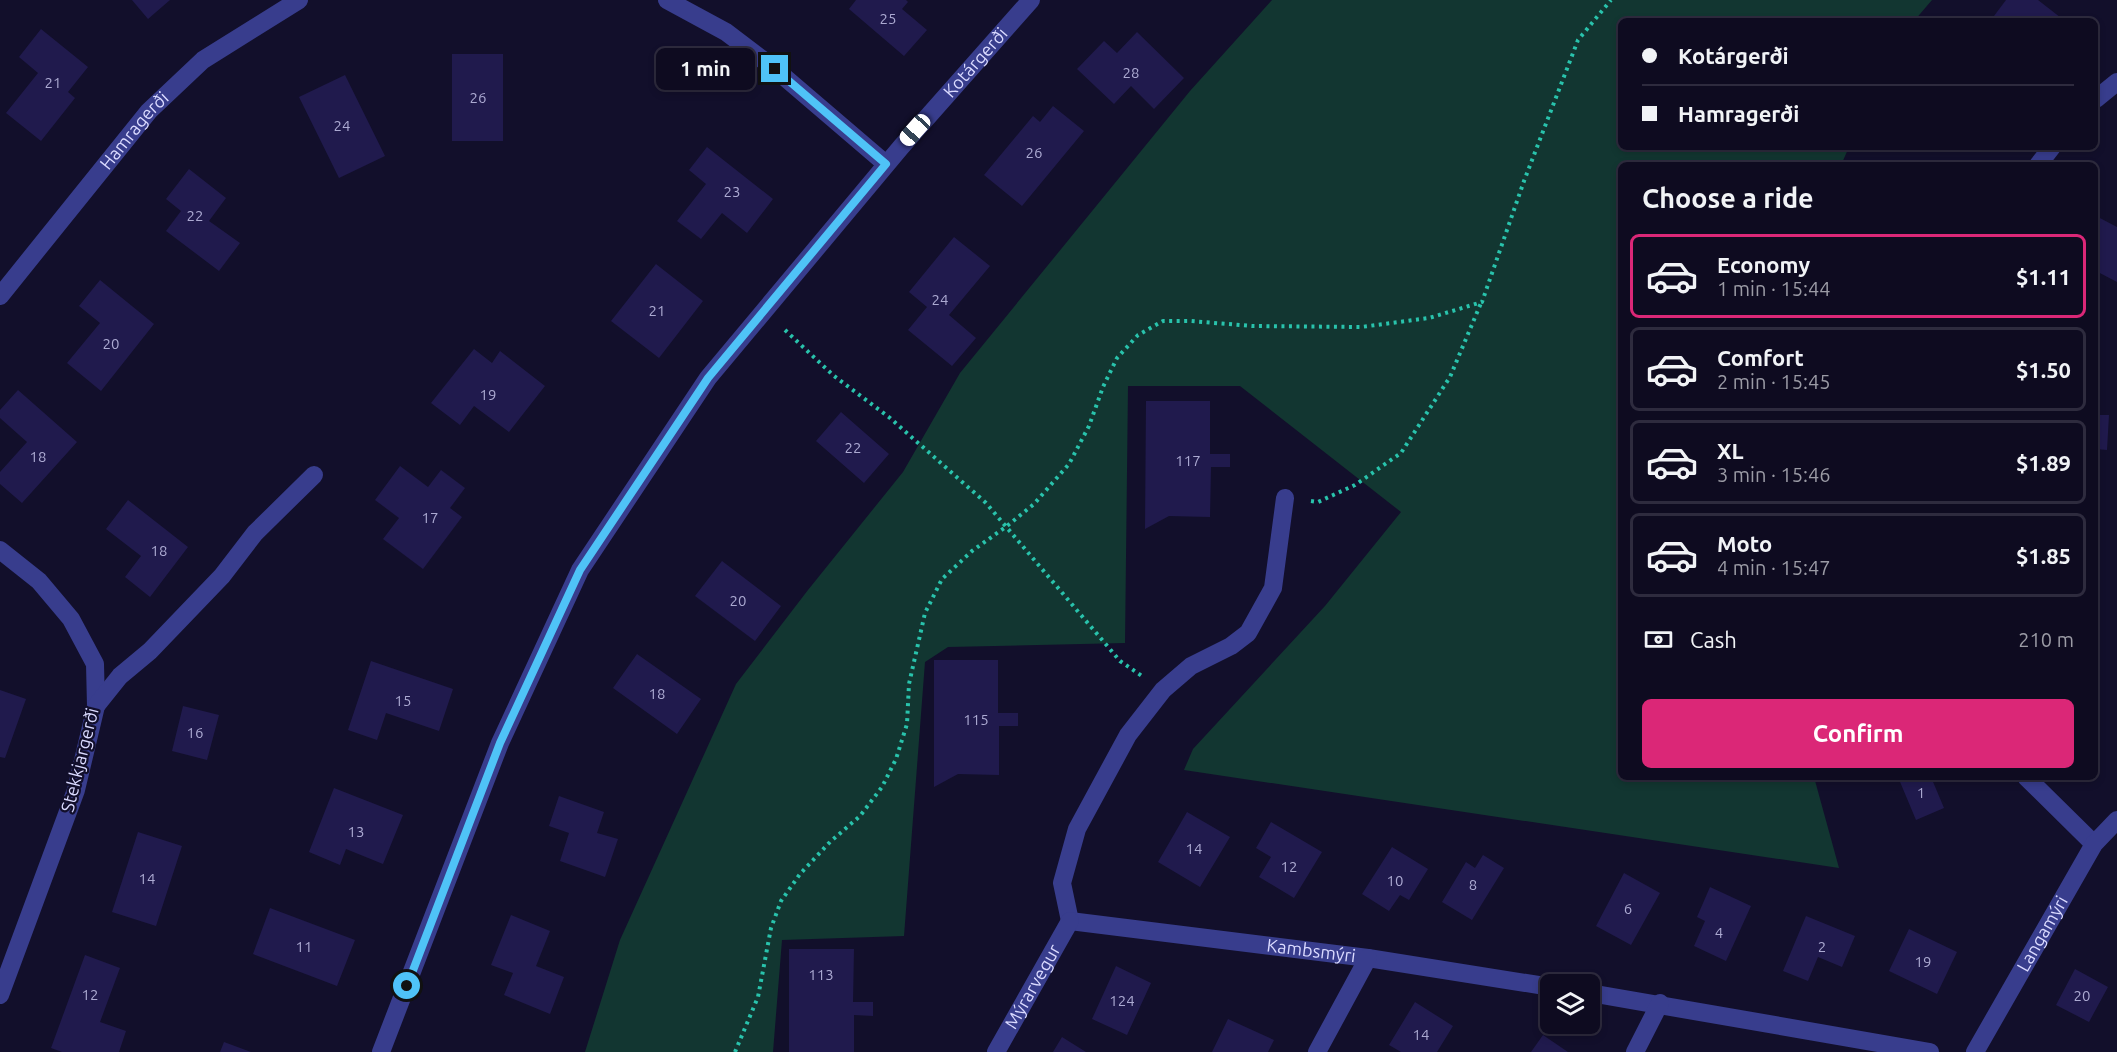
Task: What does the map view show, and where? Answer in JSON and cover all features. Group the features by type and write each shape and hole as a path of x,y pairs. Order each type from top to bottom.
{"street":[{"name":"Hamragerði","path":"0,296 150,111 203,60 299,0"},
{"path":"667,0 726,32 775,69 886,164"},
{"name":"Kotárgerði","path":"381,1052 500,743 580,570 708,378 886,164 1031,0"},
{"path":"2098,97 2117,82"},
{"path":"2040,162 2050,150"},
{"path":"96,706 120,676 150,651 222,576 255,533 314,475"},
{"path":"1070,921 1062,883 1077,829 1128,735 1163,690 1191,666 1231,646 1248,633 1273,588 1285,498"},
{"name":"Stekkjargerði","path":"0,550 39,581 71,619 94,664 96,706 76,790 0,995"},
{"path":"2029,780 2094,844"},
{"name":"Langamýri","path":"1975,1052 2094,844 2117,820"},
{"name":"Kambsmýri","path":"1070,921 1368,958 1540,985"},
{"name":"Mýrarvegur","path":"996,1052 1070,921"},
{"path":"1317,1052 1368,958"},
{"path":"1600,995 1930,1052"},
{"path":"1635,1052 1660,1004"}],"path":[{"path":"1285,498 1318,502 1355,485 1401,453 1450,378 1482,302 1524,181 1578,40 1611,0"},
{"path":"735,1052 758,997 771,928 781,901 800,874 830,842 860,816 882,787 896,759 907,724 909,684 925,613 942,579 972,551 1034,504 1069,464 1089,426 1103,387 1118,358 1138,335 1163,321 1252,326 1361,327 1429,318 1482,302"},
{"path":"765,310 834,376 890,418 986,503 1120,661 1163,690"}],"green space":[{"path":"1272,0 1932,0 1917,18 1618,18 1618,150 1848,150 1842,162 1618,162 1618,780 1815,780 1839,868 1184,770 1193,749 1325,606 1401,512 1240,386 1128,386 1125,643 948,647 925,662 904,936 782,940 773,1052 585,1052 620,940 736,684 903,472 960,373 1190,91"}],"building":[{"path":"132,0 170,0 148,19"},
{"path":"856,0 906,0 908,2 902,9 927,30 904,56 849,9"},
{"path":"2006,0 2038,0 2061,18 1992,18"},
{"path":"41,29 88,67 68,92 75,98 41,141 6,113 38,73 19,57"},
{"path":"1137,32 1184,78 1154,109 1131,86 1114,104 1077,69 1104,41 1117,53"},
{"path":"452,54 503,54 503,141 452,141"},
{"path":"345,75 385,156 339,178 299,97"},
{"path":"1053,106 1084,131 1022,206 984,175 1033,116 1040,122"},
{"path":"707,147 773,199 747,233 722,213 701,239 677,221 706,184 689,170"},
{"path":"189,169 226,198 209,221 240,243 219,271 166,231 181,211 166,199"},
{"path":"2098,217 2117,227 2117,282 2098,272"},
{"path":"954,237 990,266 949,315 976,338 952,366 908,330 927,307 909,292"},
{"path":"656,264 703,301 659,358 611,321"},
{"path":"100,280 154,324 101,391 67,363 100,323 79,306"},
{"path":"474,349 492,363 500,351 545,386 509,432 474,406 460,425 431,403"},
{"path":"18,390 77,442 22,503 0,484 0,472 27,442 0,418 0,410"},
{"path":"1146,401 1210,401 1210,454 1230,454 1230,467 1211,467 1210,517 1169,516 1145,529"},
{"path":"841,412 889,454 864,483 816,441"},
{"path":"2098,415 2109,415 2107,450 2098,449"},
{"path":"400,466 428,487 441,470 465,488 450,508 462,517 423,569 383,539 399,518 375,500"},
{"path":"128,500 188,547 150,597 125,577 141,556 106,529"},
{"path":"722,561 781,606 755,641 695,596"},
{"path":"637,654 701,699 677,734 613,688"},
{"path":"934,660 998,660 998,713 1018,713 1018,726 999,726 999,775 958,774 934,787"},
{"path":"371,661 453,689 439,731 386,713 377,740 348,730"},
{"path":"0,690 26,699 5,758 0,757"},
{"path":"183,706 219,715 207,760 172,751"},
{"path":"1899,780 1932,780 1944,808 1916,820"},
{"path":"334,788 403,815 383,864 346,849 340,865 309,852"},
{"path":"559,796 604,812 597,833 618,839 605,877 560,861 569,833 549,826"},
{"path":"1187,812 1230,837 1200,887 1158,862"},
{"path":"1271,822 1322,852 1294,898 1259,877 1271,857 1256,848"},
{"path":"138,832 182,846 156,926 112,912"},
{"path":"1392,847 1428,869 1409,900 1400,895 1389,911 1362,894"},
{"path":"1483,855 1504,868 1472,920 1442,902 1466,862 1475,868"},
{"path":"1624,873 1660,893 1631,945 1596,926"},
{"path":"1710,887 1751,906 1726,961 1694,946 1705,921 1697,917"},
{"path":"270,908 355,940 337,986 253,954"},
{"path":"511,915 550,931 536,966 564,977 550,1014 504,995 513,973 491,965"},
{"path":"1806,916 1855,936 1842,967 1818,957 1808,981 1783,971"},
{"path":"1909,929 1957,952 1937,994 1889,971"},
{"path":"789,949 854,949 853,1002 873,1002 873,1016 854,1015 854,1052 789,1052"},
{"path":"85,955 120,968 100,1022 126,1031 119,1052 62,1052 51,1048"},
{"path":"1116,966 1151,983 1127,1035 1092,1019"},
{"path":"2075,969 2108,987 2089,1022 2056,1005"},
{"path":"1415,1002 1453,1026 1437,1052 1401,1052 1389,1045"},
{"path":"1228,1019 1274,1040 1268,1052 1212,1052"},
{"path":"1543,1035 1568,1052 1531,1052"},
{"path":"1062,1037 1086,1052 1053,1052"},
{"path":"224,1042 251,1052 220,1052"}],"route":[{"path":"407,986 500,743 580,570 708,378 886,164 775,69"}]}
